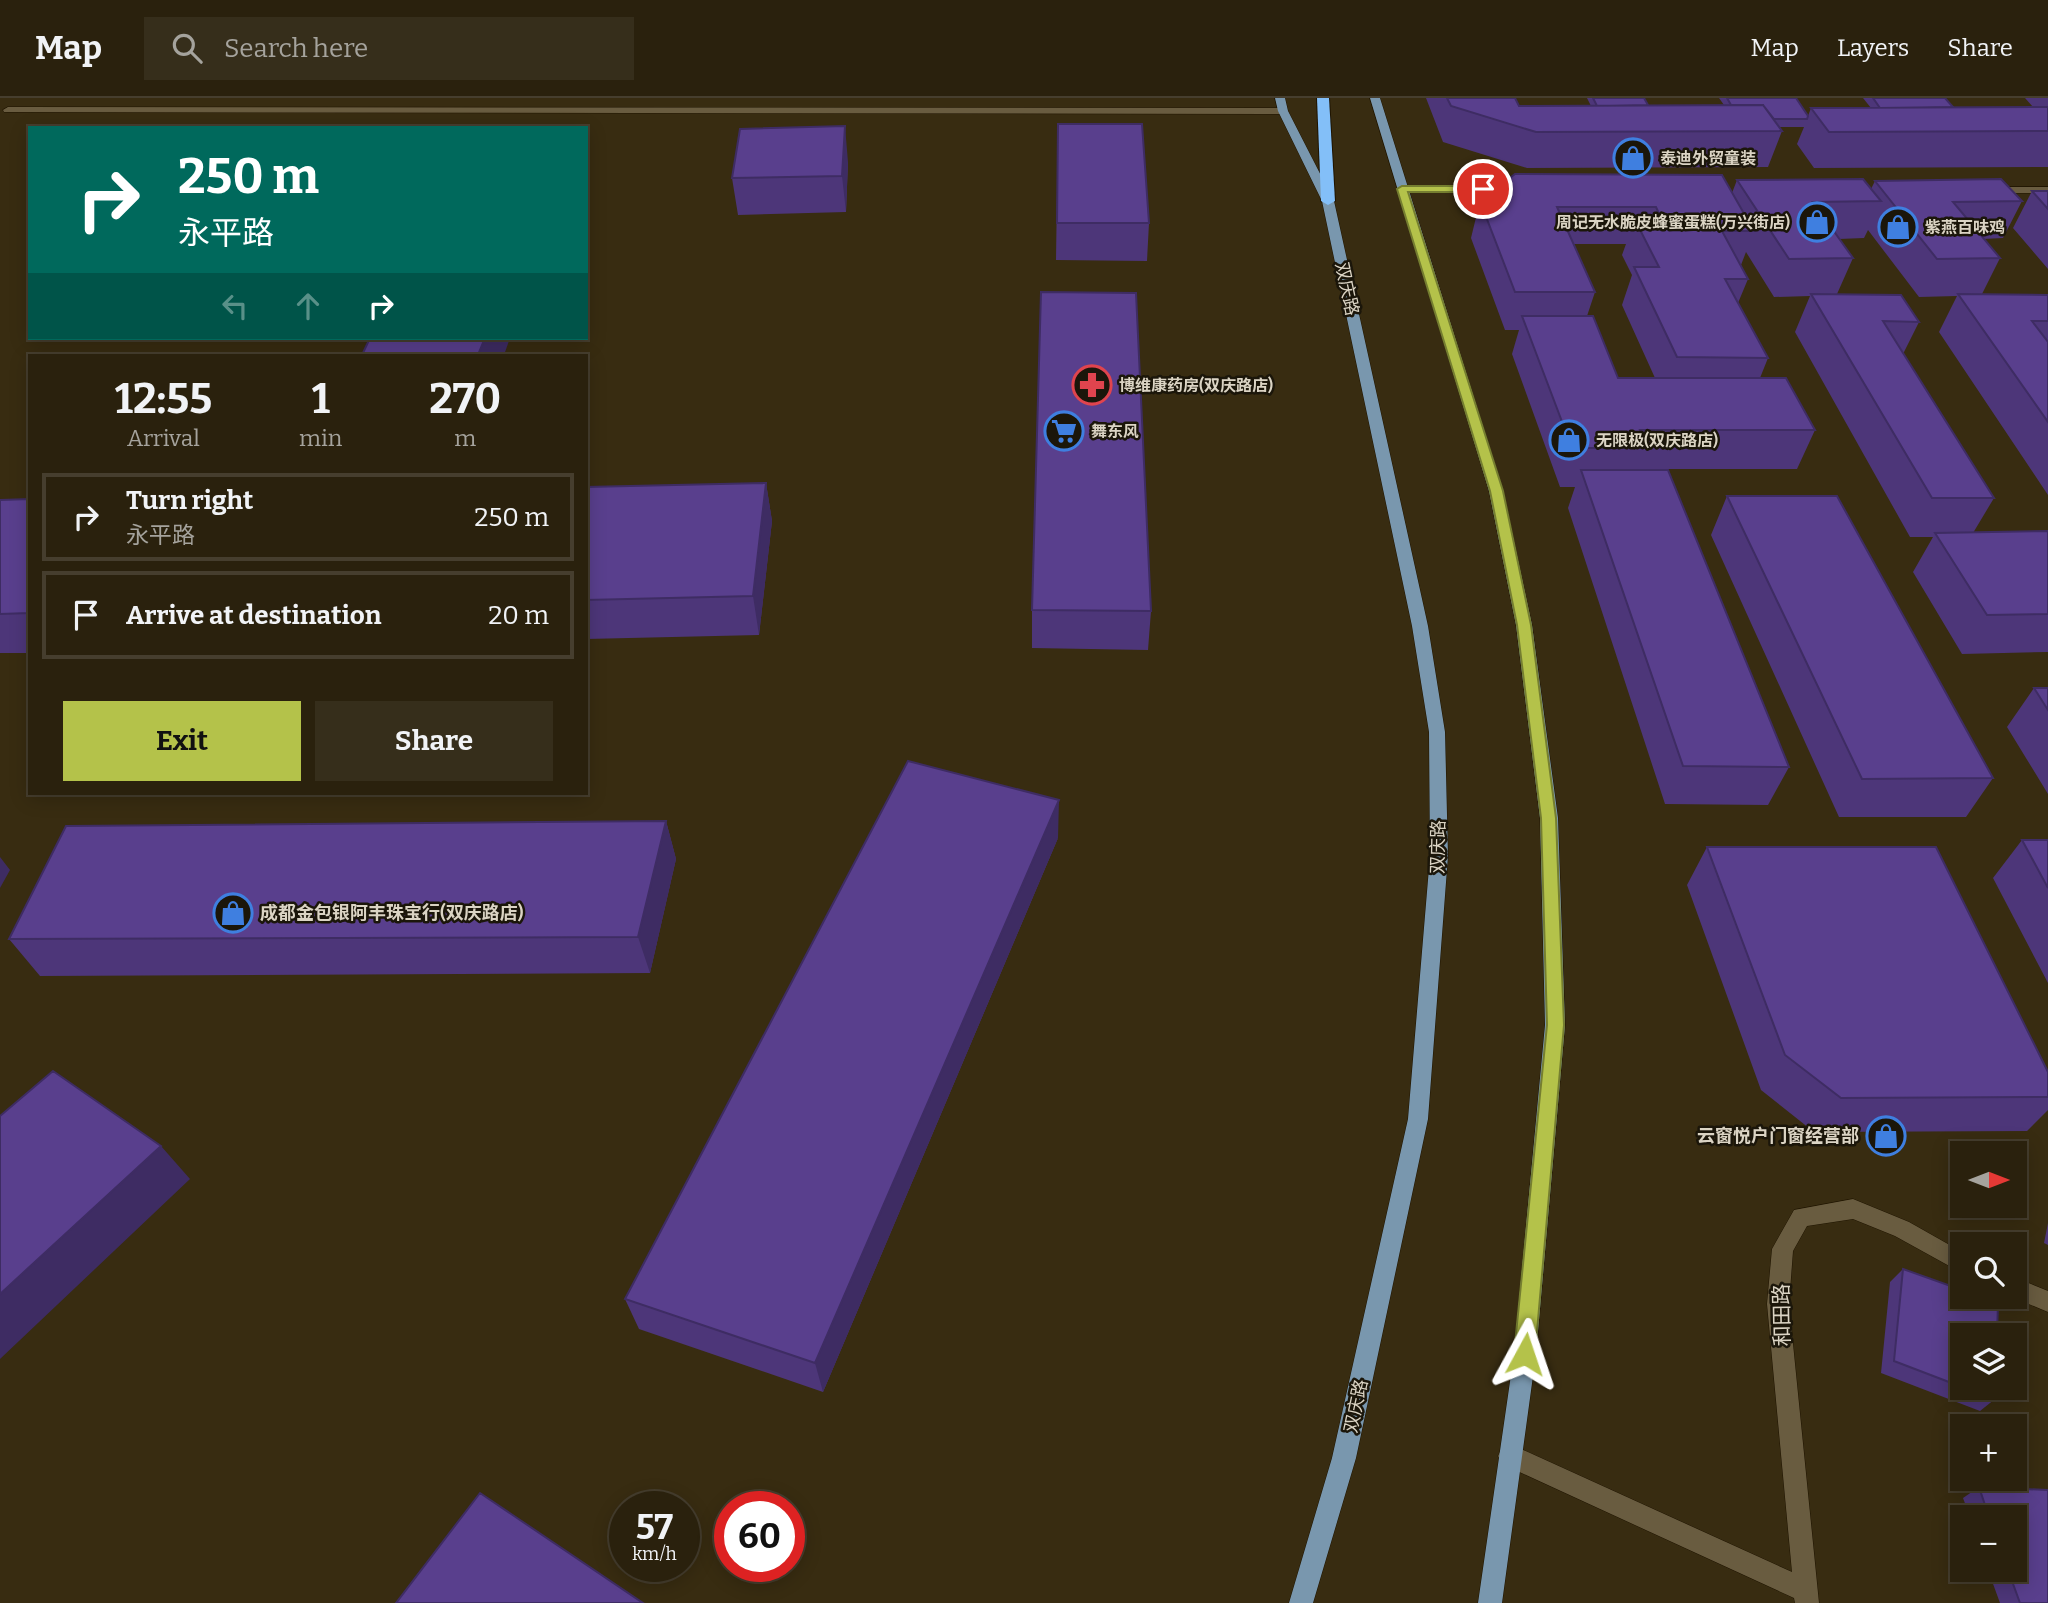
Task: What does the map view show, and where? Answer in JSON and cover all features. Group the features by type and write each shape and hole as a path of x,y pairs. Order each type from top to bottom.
{"highway":[{"path":"1323,98 1328,201"}],"main road":[{"path":"1375,98 1496,491 1524,625 1549,818 1555,1025 1525,1354 1490,1603"},
{"name":"双庆路","path":"1282,104 1328,201 1420,626 1437,732 1439,856 1418,1119 1344,1458 1301,1603"}],"street":[{"path":"4,114 16,98"},
{"path":"4,114 1282,104"},
{"path":"1402,189 1539,190"},
{"path":"1979,190 2048,190"},
{"name":"和田路","path":"1805,1597 1778,1304 1783,1249 1801,1217 1853,1209 1902,1229 1950,1256"},
{"path":"2027,1293 2048,1302"},
{"path":"1510,1456 1805,1597"}],"building":[{"path":"1447,98 1515,98 1519,106 1763,105 1782,131 1536,132 1451,106"},
{"path":"1593,98 1644,98 1648,105 1597,106"},
{"path":"1727,98 1796,98 1808,116 1807,119 1774,119 1763,105 1731,105"},
{"path":"1873,98 1945,98 1953,107 1880,108"},
{"path":"2048,107 2048,131 1829,132 1811,108"},
{"path":"1058,124 1142,124 1149,223 1057,223"},
{"path":"845,126 842,176 732,178 740,129"},
{"path":"1515,174 1722,175 1754,231 1722,231 1748,279 1725,279 1768,358 1677,357 1634,267 1659,267 1634,218 1661,218 1656,207 1557,207 1595,292 1515,292 1480,201"},
{"path":"1863,179 1881,201 1813,202 1853,258 1789,259 1737,180"},
{"path":"2001,179 2022,201 1953,202 2000,258 1937,259 1875,181"},
{"path":"2032,191 2048,191 2048,209"},
{"path":"1041,292 1136,293 1151,611 1032,610"},
{"path":"1811,294 1901,295 1919,322 1883,321 1994,498 1932,498"},
{"path":"1958,294 2048,295 2048,321 2032,321 2048,342 2048,422"},
{"path":"1522,316 1593,316 1618,378 1786,378 1815,430 1640,430 1648,448 1572,448"},
{"path":"369,340 484,340 478,354 362,354"},
{"path":"1581,470 1668,470 1789,767 1683,766"},
{"path":"766,483 753,596 588,600 588,487"},
{"path":"1727,496 1837,496 1993,778 1862,779"},
{"path":"28,499 28,613 0,614 0,500"},
{"path":"2048,531 2048,614 1987,615 1935,533"},
{"path":"2034,688 2048,688 2048,710"},
{"path":"908,761 1059,800 815,1363 625,1299"},
{"path":"666,821 638,937 9,939 66,826"},
{"path":"2022,840 2048,840 2048,888"},
{"path":"1707,847 1936,847 2048,1072 2048,1097 1841,1098 1785,1055"},
{"path":"53,1071 161,1146 0,1294 0,1116"},
{"path":"1903,1269 1950,1286 1950,1309 1998,1309 1997,1323 1950,1323 1950,1382 1894,1361"},
{"path":"2048,1490 2048,1603 2020,1603 2012,1582 2027,1582 2027,1505 1985,1505 1980,1491"},
{"path":"480,1493 643,1603 396,1603"}],"place":[{"name":"泰迪外贸童装","path":"1633,158"},
{"name":"周记无水脆皮蜂蜜蛋糕(万兴街店)","path":"1817,222"},
{"name":"紫燕百味鸡","path":"1898,227"},
{"name":"博维康药房(双庆路店)","path":"1092,385"},
{"name":"舞东风","path":"1064,431"},
{"name":"无限极(双庆路店)","path":"1569,440"},
{"name":"成都金包银阿丰珠宝行(双庆路店)","path":"233,913"},
{"name":"云窗悦户门窗经营部","path":"1886,1136"}],"route":[{"path":"1483,189 1402,189 1496,491 1524,625 1549,818 1555,1025 1525,1354"}]}
